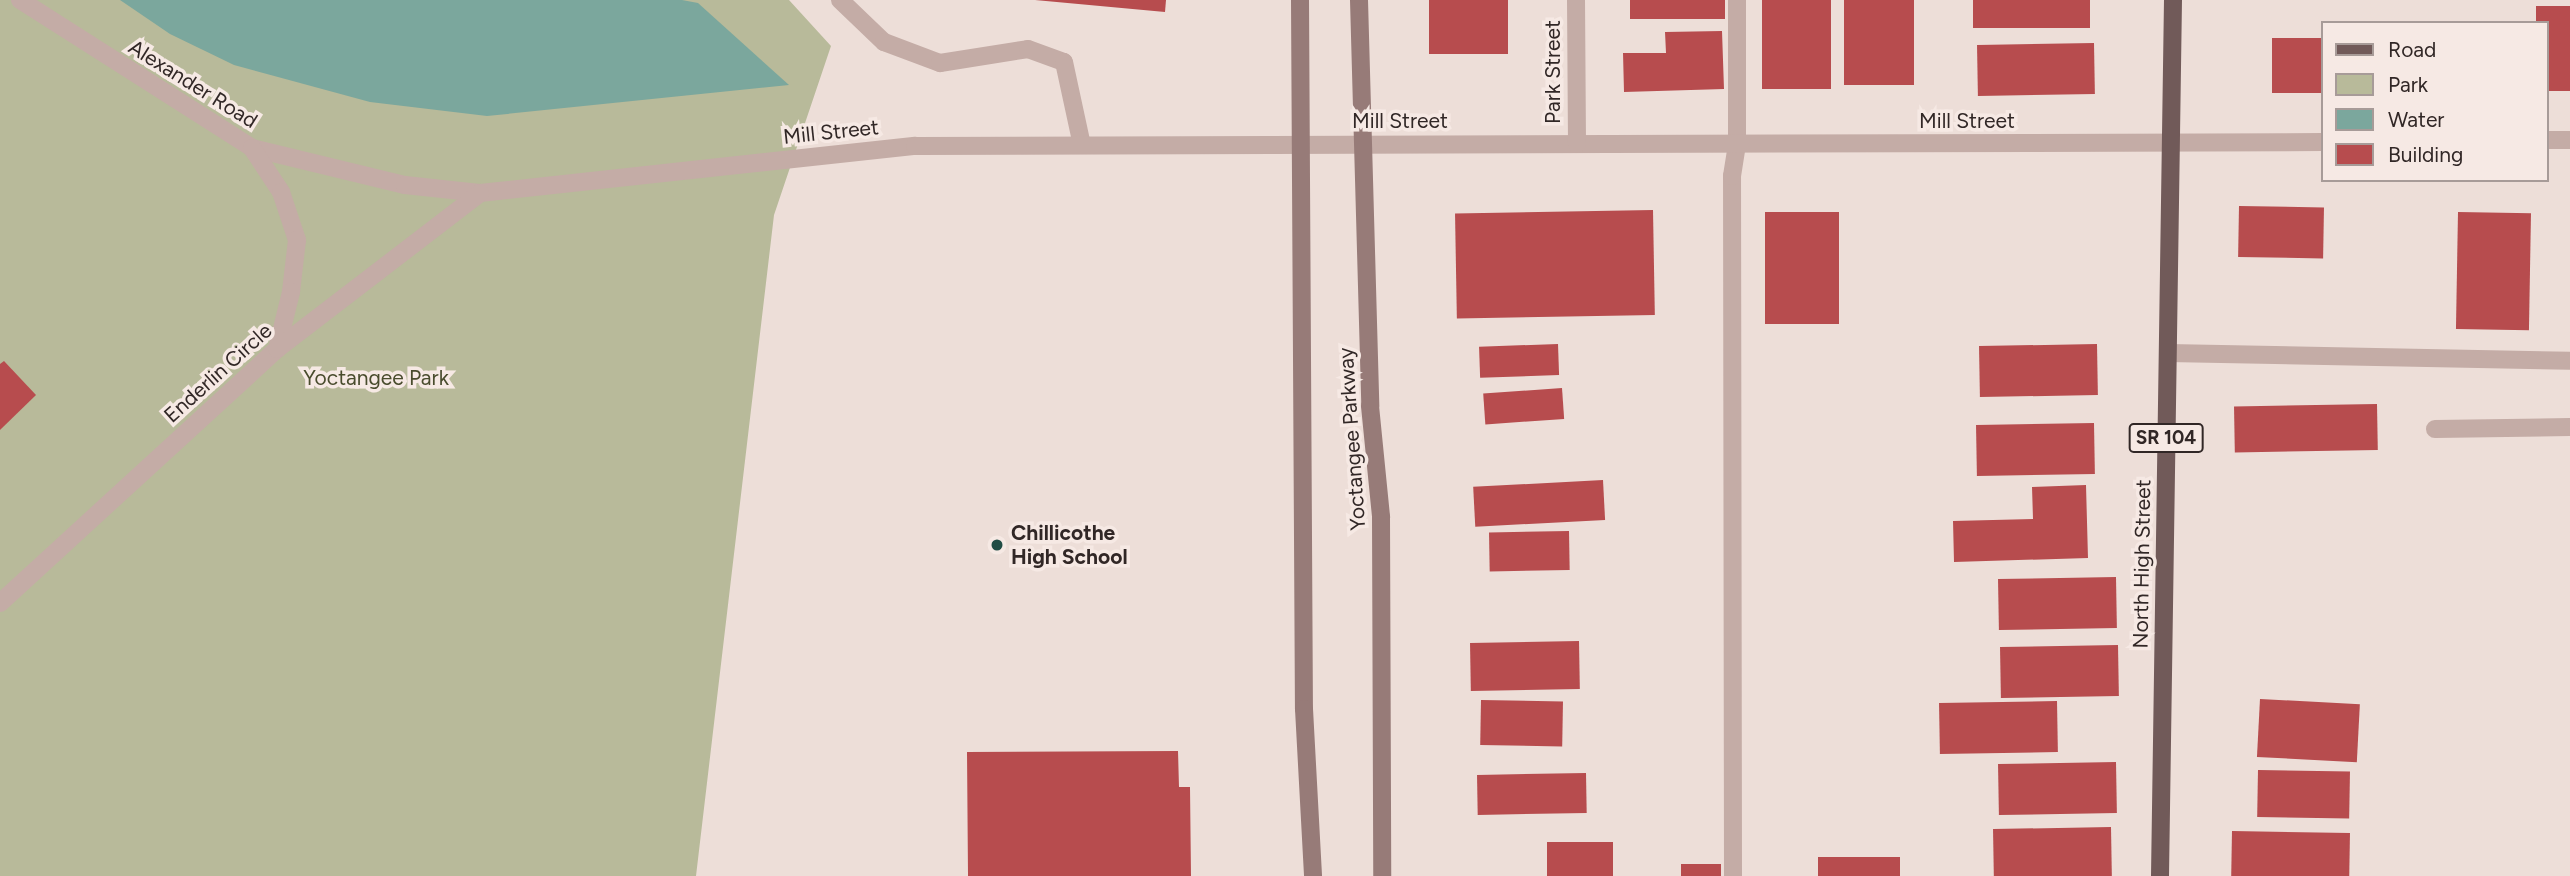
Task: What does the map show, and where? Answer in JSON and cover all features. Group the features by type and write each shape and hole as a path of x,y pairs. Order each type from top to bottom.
{"main road":[{"name":"North High Street","path":"2160,876 2173,0"}],"street":[{"name":"Alexander Road","path":"20,0 252,148 405,185 480,193"},
{"path":"841,0 884,42 940,63 1028,49 1065,62 1082,145"},
{"path":"1300,0 1304,709 1312,876"},
{"name":"Yoctangee Parkway","path":"1359,0 1370,406 1381,517 1382,876"},
{"name":"Park Street","path":"1576,0 1577,144"},
{"path":"1733,876 1732,176 1737,143 1737,0"},
{"path":"2549,140 2570,140"},
{"name":"Mill Street","path":"480,193 915,146 2322,142"},
{"path":"252,148 281,192 297,240 291,292 277,349"},
{"name":"Enderlin Circle","path":"0,603 277,349 480,193"},
{"path":"2168,354 2570,361"},
{"path":"2435,429 2570,427"}],"green space":[{"name":"Yoctangee Park","path":"0,0 789,0 831,46 774,215 696,876 0,876"}],"water":[{"path":"120,0 682,0 698,3 789,85 487,116 370,102 234,65 170,34"}],"building":[{"path":"1035,0 1166,0 1165,12"},
{"path":"1429,0 1508,0 1508,54 1429,54"},
{"path":"1630,0 1725,0 1725,19 1630,19"},
{"path":"1762,0 1831,0 1831,89 1762,89"},
{"path":"1844,0 1914,0 1914,85 1844,85"},
{"path":"1973,0 2090,0 2090,28 1973,28"},
{"path":"2536,6 2570,6 2570,91 2549,91 2549,21 2536,21"},
{"path":"1722,31 1724,89 1624,92 1623,53 1666,53 1665,32"},
{"path":"2272,38 2322,38 2322,93 2272,93"},
{"path":"2094,43 2095,94 1978,96 1977,45"},
{"path":"2239,206 2324,207 2323,258 2238,257"},
{"path":"1653,210 1655,315 1457,318 1455,213"},
{"path":"1765,212 1839,212 1839,324 1765,324"},
{"path":"2458,212 2531,213 2529,330 2456,329"},
{"path":"1558,344 1559,375 1480,378 1479,347"},
{"path":"2097,344 2098,395 1980,397 1979,346"},
{"path":"4,361 36,395 0,430 0,364"},
{"path":"1562,388 1564,419 1485,424 1483,394"},
{"path":"2377,404 2378,450 2235,452 2234,406"},
{"path":"2094,423 2095,474 1977,476 1976,425"},
{"path":"1603,480 1605,520 1475,527 1473,487"},
{"path":"2086,485 2088,558 1954,562 1953,521 2033,519 2032,487"},
{"path":"1569,531 1570,570 1490,571 1489,532"},
{"path":"2116,577 2117,628 1999,630 1998,579"},
{"path":"1579,641 1580,689 1471,691 1470,643"},
{"path":"2118,645 2119,696 2001,698 2000,647"},
{"path":"2260,699 2360,704 2357,762 2257,757"},
{"path":"1481,700 1563,701 1562,746 1480,745"},
{"path":"2057,701 2058,752 1940,754 1939,703"},
{"path":"1178,751 1179,787 1190,787 1191,876 968,876 967,752"},
{"path":"2116,762 2117,813 1999,815 1998,764"},
{"path":"2258,770 2350,772 2349,819 2257,817"},
{"path":"1586,773 1587,813 1478,815 1477,775"},
{"path":"2111,827 2112,876 1994,876 1993,829"},
{"path":"2232,831 2350,833 2349,876 2231,876"},
{"path":"1547,842 1613,842 1613,876 1547,876"},
{"path":"1818,857 1900,857 1900,876 1818,876"},
{"path":"1681,864 1721,864 1721,876 1681,876"}],"place":[{"name":"Chillicothe High School","path":"997,545"}]}
